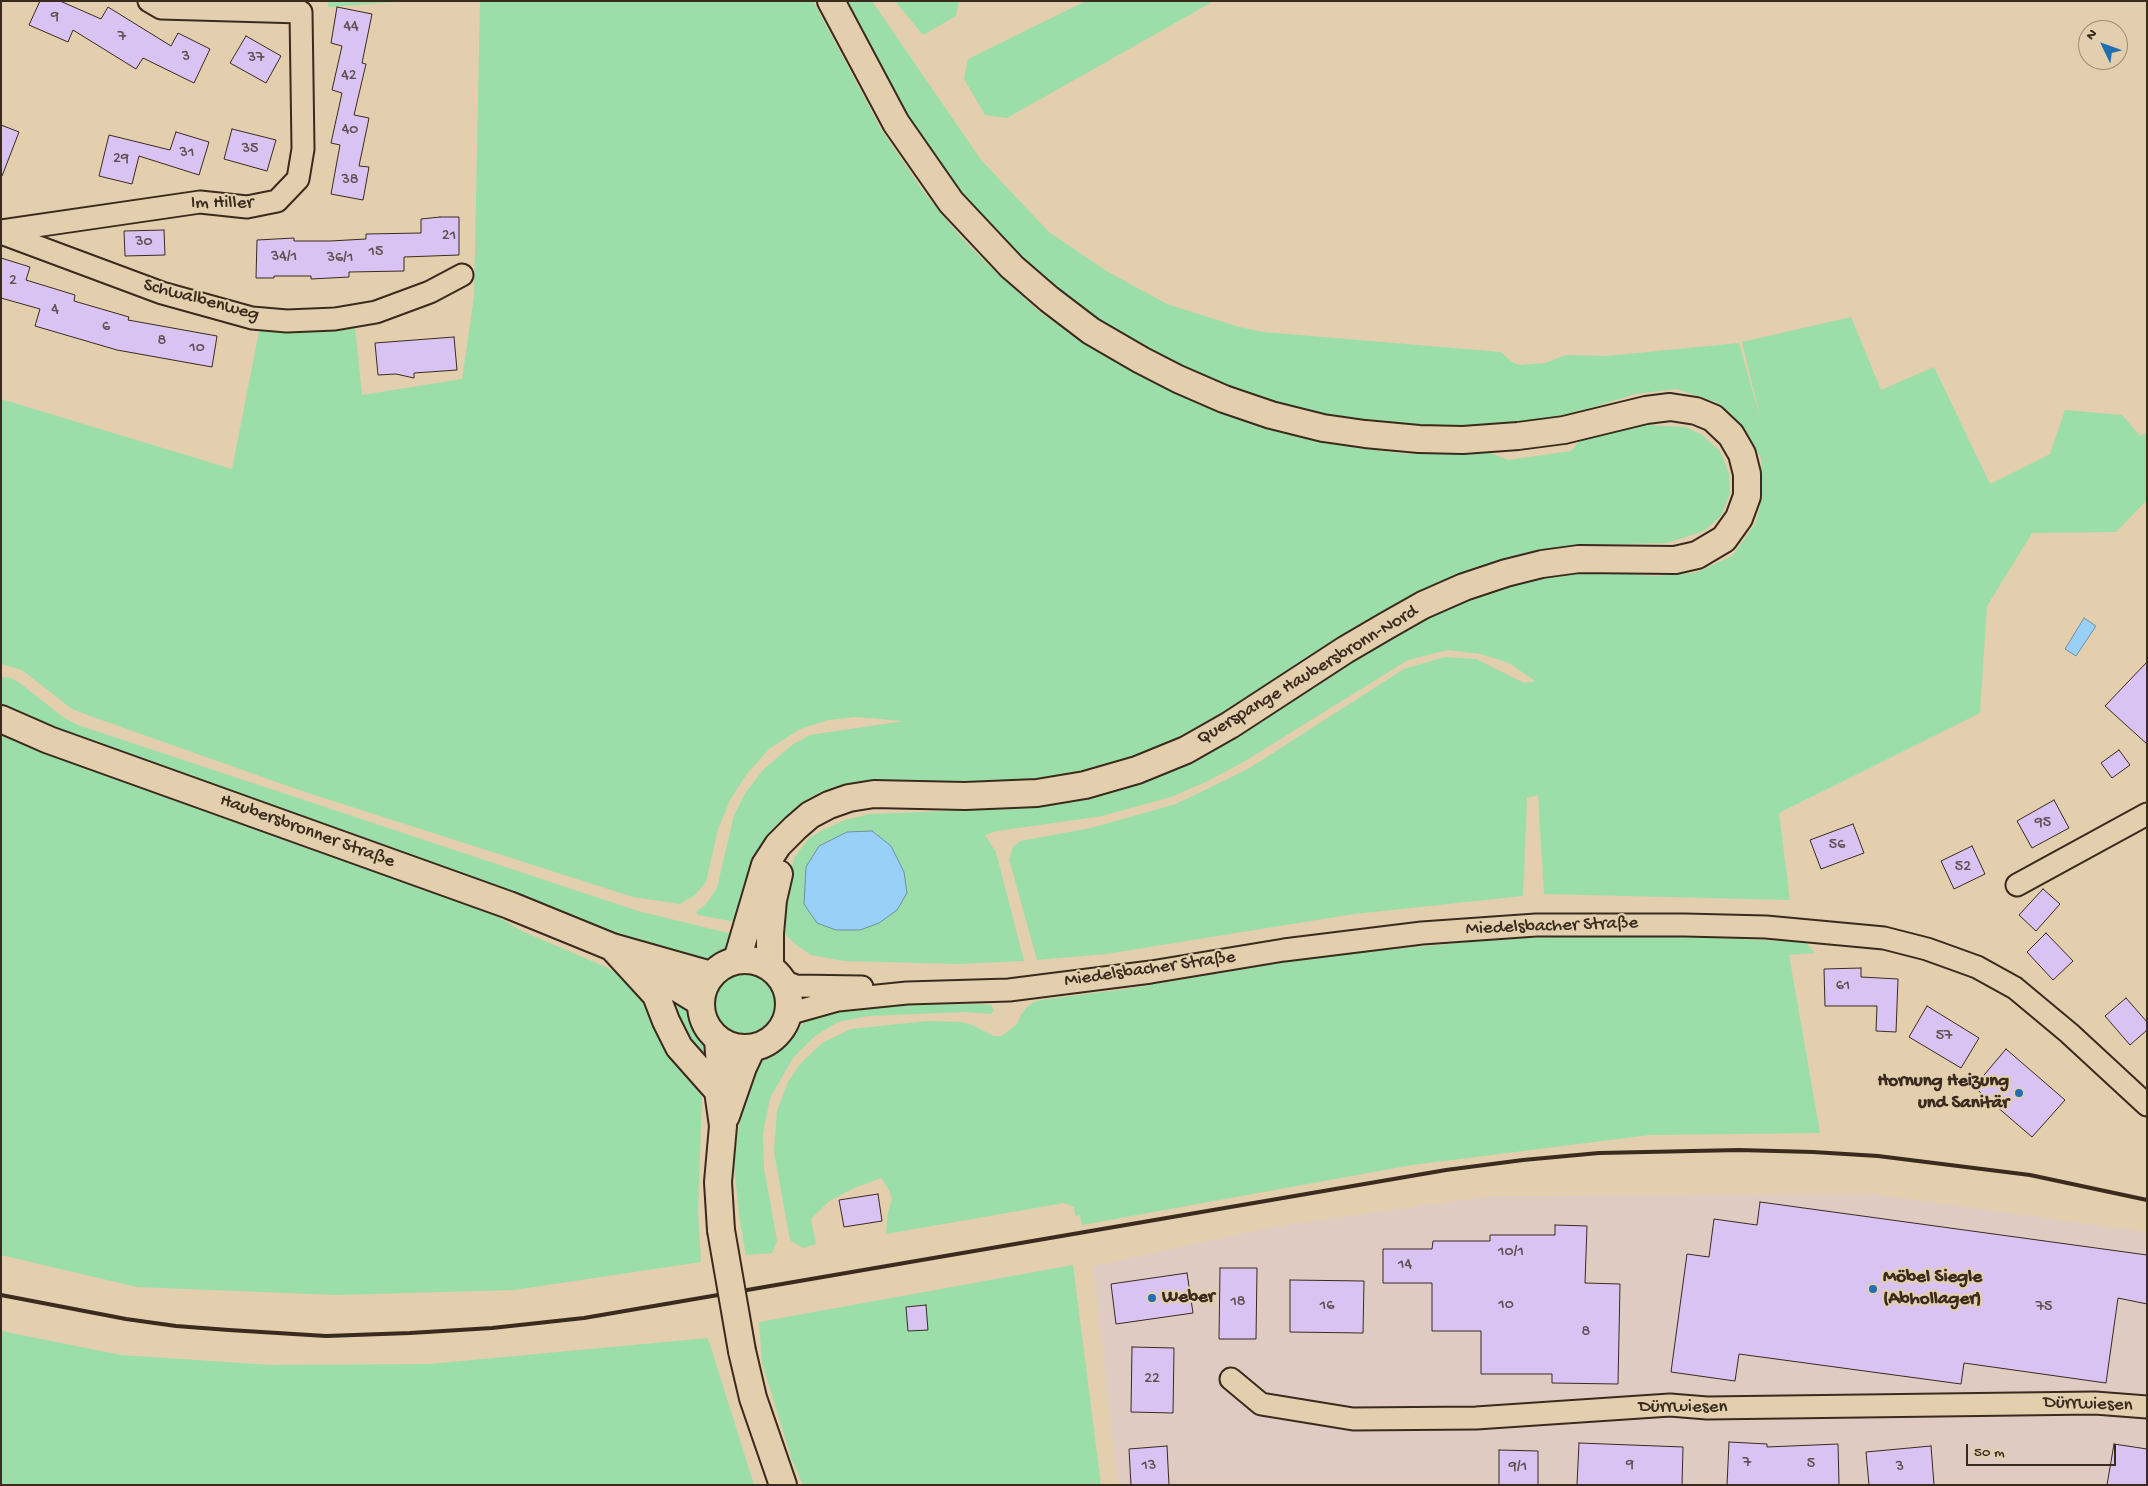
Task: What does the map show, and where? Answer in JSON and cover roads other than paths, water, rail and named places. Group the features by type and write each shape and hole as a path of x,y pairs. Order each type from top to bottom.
{"main road":[{"name":"Querspange Haubersbronn-Nord","path":"737,960 765,865 778,844 795,828 810,815 830,805 850,798 874,794 965,796 1036,793 1085,785 1137,770 1193,746 1230,725 1345,650 1423,605 1464,587 1506,573 1542,564 1579,559 1675,560 1696,555 1724,538 1739,518 1747,496 1747,474 1742,454 1731,435 1713,418 1696,411 1670,407 1646,410 1564,430 1518,436 1463,440 1374,435 1323,428 1270,415 1224,399 1141,360 1092,331 1049,299 1012,267 951,202 896,123 831,1"},
{"name":"Haubersbronner Straße","path":"1,719 49,740 509,905 612,947"},
{"path":"776,974 770,933 773,900 778,877 795,828"},
{"path":"612,947 711,975"},
{"path":"612,947 700,1002"},
{"path":"612,947 656,995 678,1047 718,1091"},
{"path":"737,960 754,960 776,974 788,992 788,1014 783,1026 775,1036 765,1044 752,1048 740,1048 718,1040 708,1029 702,1016 700,1002 704,987 711,975 723,965 737,960"},
{"path":"718,1040 720,1065 718,1091 723,1126"},
{"path":"752,1048 738,1079 723,1126 718,1182 721,1230 742,1351 753,1398 784,1485"}],"street":[{"name":"Im Hiller","path":"1,232 200,202 247,207 277,201 298,179 303,149 301,12 162,8 149,1"},
{"name":"Schwalbenweg","path":"1,232 162,293 252,318 287,321 335,319 376,312 430,292 462,275"},
{"path":"2018,885 2147,814"},
{"name":"Miedelsbacher Straße","path":"907,993 1009,990 1151,972 1294,948 1422,932 1527,925 1685,925 1766,927 1826,932 1884,938 1927,949 1978,966 2015,988 2069,1033 2147,1105"},
{"path":"776,974 796,986 856,986 907,993"},
{"path":"788,1014 838,1000 907,993"},
{"name":"Dürrwiesen","path":"1231,1378 1261,1404 1353,1419 1476,1418 1670,1405 1707,1408 2096,1403 2147,1407"}],"water":[{"path":"2084,618 2096,626 2076,656 2065,649"},
{"path":"872,831 891,846 904,872 907,893 897,910 879,923 860,930 836,930 817,923 804,904 806,867 819,846 847,832"}],"railway":[{"path":"1,1295 126,1319 176,1326 229,1330 326,1336 492,1328 584,1318 1446,1170 1599,1153 1739,1150 1878,1156 2030,1175 2147,1200"}],"place":[{"name":"Hornung Heizung und Sanitär","path":"2019,1093"},
{"name":"Möbel Siegle (Abhollager)","path":"1873,1289"},
{"name":"Weber","path":"1152,1298"}]}
